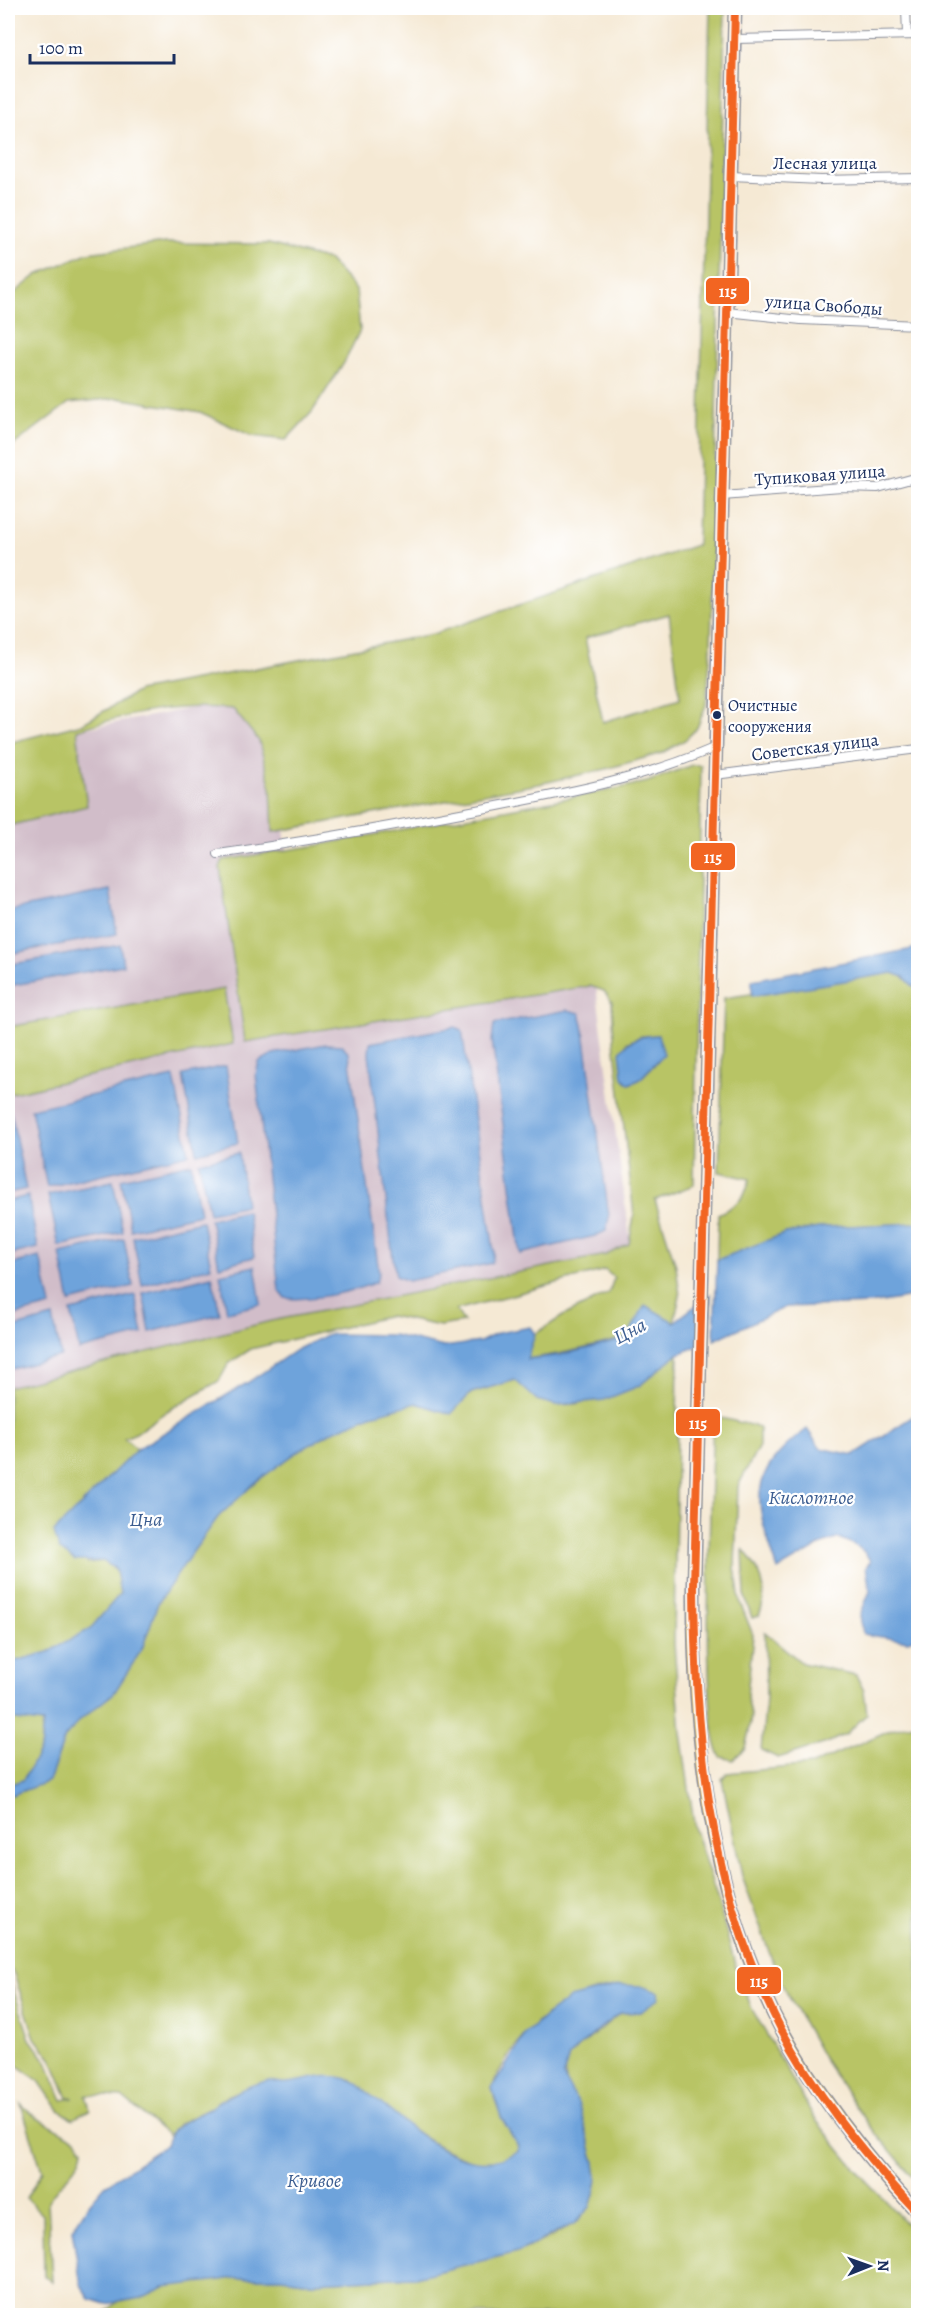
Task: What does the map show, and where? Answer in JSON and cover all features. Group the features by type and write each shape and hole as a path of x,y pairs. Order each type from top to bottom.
{"main road":[{"path":"735,8 704,1185 694,1663 706,1781 726,1882 754,1971 781,2026 847,2129 918,2213"}],"street":[{"path":"906,8 907,35"},
{"path":"734,39 918,35"},
{"name":"Лесная улица","path":"730,176 821,180 918,178"},
{"name":"улица Свободы","path":"727,312 801,320 918,325"},
{"name":"Тупиковая улица","path":"722,496 842,487 878,488 918,477"},
{"path":"218,854 346,835 568,793 657,770 716,747"},
{"name":"Советская улица","path":"715,775 918,749"}],"shaded area":[{"path":"231,701 270,739 288,856 595,979 632,1254 8,1391 8,826 74,809 66,732"}],"green space":[{"path":"710,8 725,8 711,649 706,705 697,728 685,740 662,753 606,769 539,784 273,832 271,788 259,741 233,709 193,707 154,711 77,730 87,806 8,826 8,743 82,724 138,691 433,634 697,545","holes":["669,614 680,698 603,722 585,638"]},
{"path":"165,243 269,244 329,260 356,290 360,330 344,363 312,412 286,440 252,436 200,412 118,398 69,403 8,449 8,298 37,275 87,253"},
{"path":"692,765 701,765 694,1185 655,1200 676,1266 680,1296 674,1322 601,1344 526,1359 535,1334 563,1316 609,1293 614,1278 605,1270 456,1310 464,1322 440,1326 390,1316 251,1349 229,1363 219,1381 167,1411 136,1433 124,1438 137,1449 54,1532 88,1563 103,1561 116,1569 120,1594 90,1629 49,1652 8,1663 8,1387 271,1321 606,1255 629,1244 634,1216 614,1041 612,1002 604,991 590,986 245,1042 220,867 223,860 319,845 647,782","holes":["658,1035 655,1064 639,1080 629,1084 626,1043 641,1036"]},
{"path":"893,973 904,977 918,991 918,1223 826,1227 786,1233 717,1260 718,1214 739,1201 746,1192 750,1179 719,1172 724,998"},
{"path":"224,989 233,1044 8,1094 8,1027"},
{"path":"678,1354 674,1644 681,1733 695,1830 719,1904 735,1965 752,2009 815,2119 860,2174 918,2236 918,2315 103,2315 116,2303 141,2298 164,2287 186,2283 237,2278 282,2278 312,2282 415,2277 518,2252 575,2223 590,2207 597,2180 589,2141 567,2086 564,2069 569,2056 620,2013 641,2012 658,1992 632,1987 606,1988 581,1995 558,2007 518,2042 503,2064 492,2088 497,2106 517,2140 519,2148 502,2160 480,2162 457,2155 432,2142 385,2108 351,2079 284,2084 269,2081 228,2095 210,2108 179,2123 169,2136 122,2097 86,2095 90,2110 73,2119 59,2110 39,2081 15,2064 8,2047 8,1974 30,2039 47,2062 63,2100 74,2098 68,2098 52,2060 35,2038 14,1974 8,1966 8,1794 12,1795 49,1781 65,1737 81,1719 114,1693 142,1649 158,1603 218,1517 257,1481 296,1453 333,1431 371,1415 416,1403 451,1414 471,1393 516,1380 537,1400 556,1405 576,1404 639,1386"},
{"path":"713,1416 759,1427 759,1446 738,1486 735,1567 740,1602 753,1635 747,1696 751,1715 749,1731 745,1748 733,1760 721,1757 714,1737 710,1700 708,1595"},
{"path":"743,1549 759,1572 764,1588 759,1616 752,1618 745,1597"},
{"path":"765,1632 802,1663 856,1675 864,1691 867,1714 846,1734 827,1743 778,1758 761,1750 766,1699"},
{"path":"19,1718 43,1723 40,1750 23,1780 8,1785 8,1719"},
{"path":"918,1723 918,2183 869,2125 823,2058 778,1977 742,1876 722,1779 727,1773 812,1765 892,1729"},
{"path":"21,2104 37,2118 76,2139 83,2149 78,2163 48,2202 52,2282 44,2276 43,2215 26,2198 42,2171"}],"water":[{"path":"110,890 117,934 8,954 8,911"},
{"path":"120,945 123,965 8,986 8,965"},
{"path":"918,948 918,991 904,977 893,973 752,996 752,980"},
{"path":"568,1010 580,1013 583,1024 609,1217 606,1231 595,1236 520,1254 492,1040 494,1024"},
{"path":"455,1027 462,1030 494,1252 492,1263 408,1281 396,1276 393,1259 369,1054 370,1043"},
{"path":"658,1035 664,1054 639,1080 629,1084 623,1078 620,1052 637,1039"},
{"path":"326,1044 342,1045 349,1054 379,1273 376,1282 356,1289 319,1297 285,1298 279,1290 256,1074 259,1062 273,1054"},
{"path":"226,1066 238,1143 197,1153 183,1075"},
{"path":"174,1077 189,1154 47,1187 31,1109"},
{"path":"8,1113 11,1113 26,1189 8,1193"},
{"path":"239,1153 246,1205 209,1213 199,1162"},
{"path":"191,1163 200,1214 131,1230 121,1179"},
{"path":"113,1181 123,1232 59,1246 48,1195"},
{"path":"28,1196 38,1248 8,1255 8,1201"},
{"path":"247,1211 254,1257 219,1266 210,1219"},
{"path":"202,1221 211,1267 142,1285 133,1237"},
{"path":"918,1223 918,1296 870,1304 786,1307 714,1340 717,1260 786,1233 826,1227"},
{"path":"124,1239 133,1286 70,1302 60,1253"},
{"path":"40,1257 51,1306 8,1317 8,1265"},
{"path":"255,1266 261,1304 227,1312 220,1274"},
{"path":"212,1276 220,1314 150,1332 143,1293"},
{"name":"Цна","path":"711,1294 708,1342 678,1354 639,1386 604,1400 556,1405 537,1400 515,1380 471,1393 451,1414 416,1403 371,1415 333,1431 296,1453 257,1481 218,1517 158,1603 142,1649 114,1693 81,1719 65,1737 49,1781 12,1795 8,1794 8,1785 23,1780 40,1750 43,1723 8,1719 8,1663 49,1652 90,1629 120,1594 116,1569 103,1561 75,1561 59,1549 54,1532 137,1449 247,1383 296,1350 328,1334 393,1335 444,1347 480,1342 498,1333 530,1327 535,1334 527,1359 560,1355 626,1339 645,1305 674,1322"},
{"path":"135,1295 143,1334 79,1350 71,1311"},
{"path":"53,1317 61,1356 8,1370 8,1329"},
{"name":"Кислотное","path":"918,1413 918,1637 908,1641 863,1634 860,1615 870,1591 866,1567 870,1562 862,1550 853,1545 839,1538 822,1544 778,1570 764,1526 760,1508 760,1492 764,1477 773,1461 807,1429 820,1448 854,1455"},
{"name":"Кривое","path":"621,1985 641,1986 658,1992 659,1998 641,2012 620,2013 569,2056 563,2076 578,2103 595,2162 597,2180 590,2207 575,2223 518,2252 415,2277 312,2282 282,2278 237,2278 164,2287 141,2298 106,2304 90,2299 81,2285 72,2230 88,2205 105,2185 166,2145 174,2130 185,2121 232,2094 260,2083 269,2081 285,2083 332,2076 348,2079 358,2084 423,2137 460,2157 479,2161 498,2160 517,2151 518,2146 501,2117 492,2088 526,2033 570,1998"}],"transit line":[{"name":"115","path":"735,8 694,1585 702,1750 720,1859 734,1912 752,1964 774,2015 804,2069 839,2119 918,2213"}],"place":[{"name":"Очистные сооружения","path":"717,715"}]}
